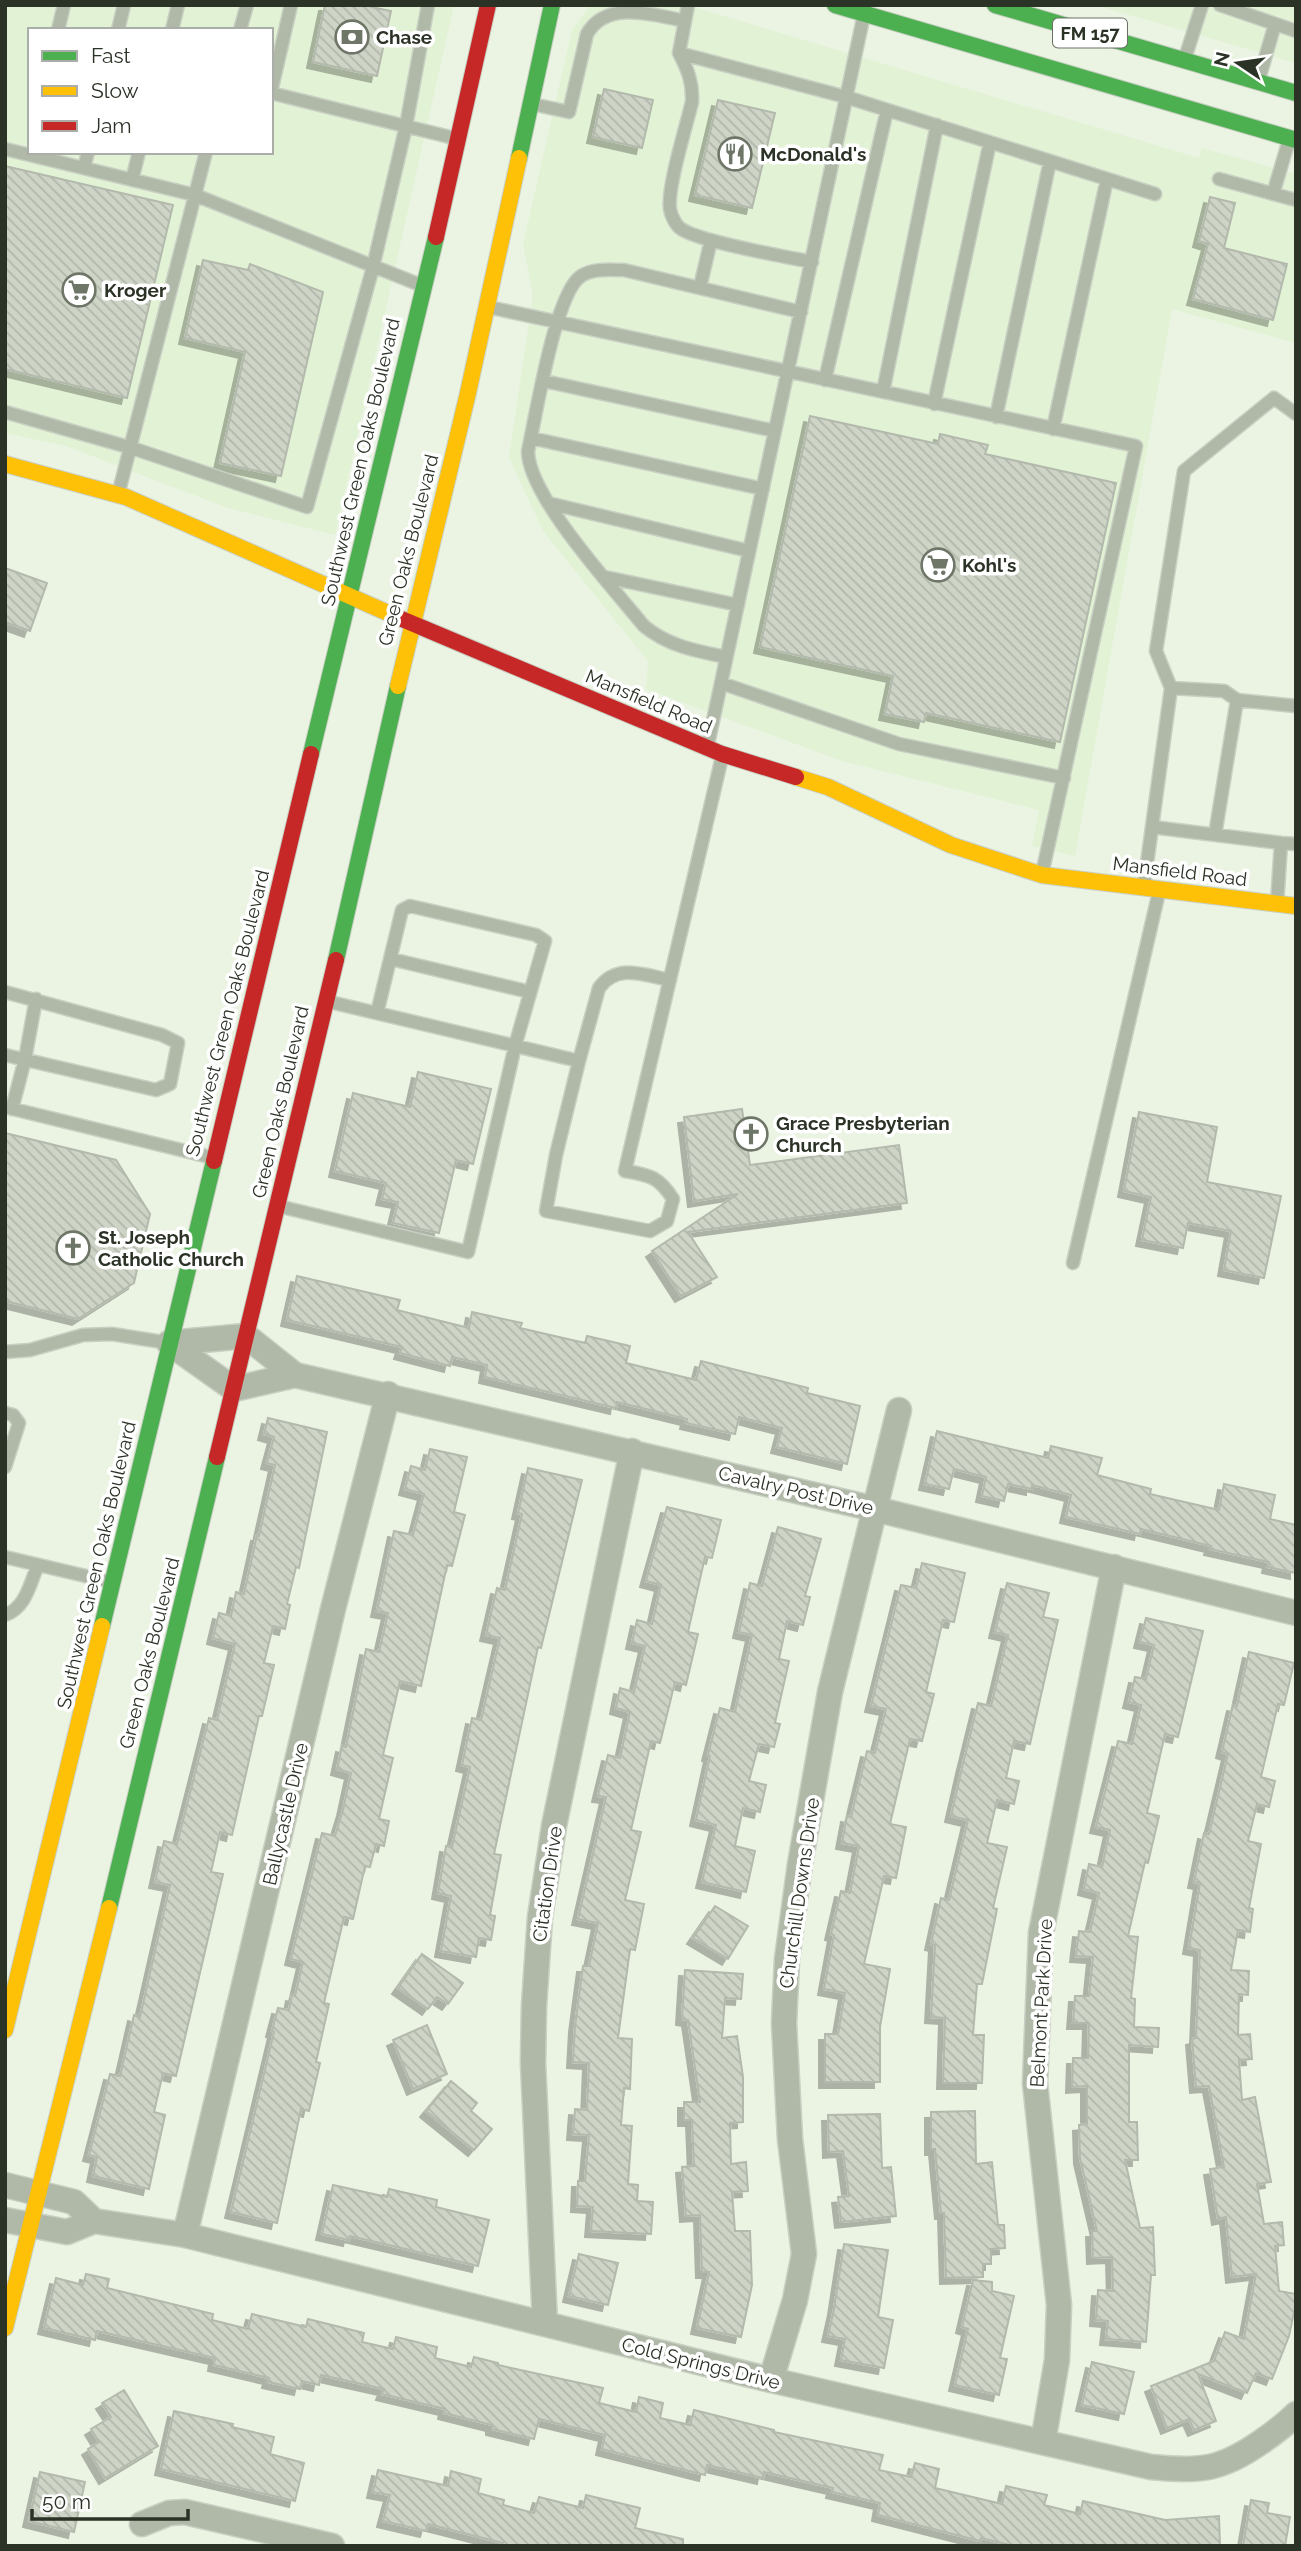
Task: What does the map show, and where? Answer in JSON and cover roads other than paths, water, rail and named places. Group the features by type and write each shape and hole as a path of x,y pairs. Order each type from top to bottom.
{"main road":[{"name":"Southwest Green Oaks Boulevard","path":"5,2030 424,286 488,5"},
{"name":"Green Oaks Boulevard","path":"5,2328 326,1001 411,624 468,393 552,5"},
{"name":"FM 157","path":"835,5 1293,139"},
{"name":"FM 157","path":"995,5 1047,13 1184,61 1296,93"},
{"name":"Mansfield Road","path":"5,464 118,495 411,624 722,754 828,787 951,845 1042,874 1151,890 1296,906"}],"street":[{"path":"169,1343 246,1336"},
{"name":"Cavalry Post Drive","path":"246,1336 295,1374 875,1509 1296,1613"},
{"path":"169,1343 234,1389"},
{"name":"Cavalry Post Drive","path":"234,1389 295,1374"},
{"name":"Ballycastle Drive","path":"185,2235 333,1609 388,1394"},
{"name":"Churchill Downs Drive","path":"771,2380 804,2254 790,2139 784,2023 787,1959 800,1864 830,1692 899,1410"},
{"name":"Citation Drive","path":"545,2324 533,2063 540,1917 554,1826 632,1451"},
{"name":"Belmont Park Drive","path":"1043,2442 1057,2360 1059,2305 1035,2083 1041,1933 1114,1567"},
{"name":"Cold Springs Drive","path":"5,2185 74,2202 94,2221"},
{"name":"Cold Springs Drive","path":"5,2220 67,2232 94,2221 185,2235 771,2380 1151,2467 1184,2470 1211,2468 1238,2458 1285,2425 1296,2414"},
{"path":"142,2524 169,2513 185,2512 332,2546"}],"lane":[{"path":"58,28 64,5"},
{"path":"118,28 124,5"},
{"path":"172,28 178,5"},
{"path":"241,28 247,5"},
{"path":"273,84 291,5"},
{"path":"5,412 132,448 307,507 373,267 406,127 428,5"},
{"path":"688,5 679,53 690,74 692,102 670,192 670,209 680,229 711,240 812,262"},
{"path":"1184,61 1202,5"},
{"path":"1220,5 1245,9 1296,31"},
{"path":"531,104 569,112 587,34 592,24 612,9 628,8 685,21"},
{"path":"707,747 864,14"},
{"path":"1258,82 1275,24"},
{"path":"679,53 846,97 1155,194"},
{"path":"273,94 458,139"},
{"path":"825,380 887,110"},
{"path":"883,392 937,125"},
{"path":"1273,194 1293,139"},
{"path":"934,404 990,142"},
{"path":"5,149 28,152"},
{"path":"36,154 195,195 424,286"},
{"path":"84,168 88,154"},
{"path":"132,180 138,154"},
{"path":"118,495 205,154"},
{"path":"996,417 1050,161"},
{"path":"1053,429 1107,179"},
{"path":"1219,179 1296,200"},
{"path":"700,287 711,240"},
{"path":"726,657 686,649 659,638 644,626 536,485 528,461 531,438 557,321 572,284 586,272 624,270 801,312"},
{"path":"487,307 1136,446 1042,874"},
{"path":"544,381 775,431"},
{"path":"1073,1263 1151,890 1152,827 1171,688 1156,651 1184,471 1274,397 1296,414"},
{"path":"531,438 763,489"},
{"path":"548,503 750,551"},
{"path":"605,577 738,606"},
{"path":"721,683 899,744 1064,778"},
{"path":"1171,688 1224,691 1237,699 1296,706"},
{"path":"1215,835 1237,699"},
{"path":"670,980 628,971 615,973 599,988 556,1155 546,1211 650,1231 667,1221 673,1199 662,1182 625,1171 670,980 722,754"},
{"path":"1152,827 1296,843"},
{"path":"1277,904 1281,843"},
{"path":"277,1206 468,1252 515,1046 545,941 536,935 410,906 402,910 377,1013"},
{"path":"391,959 530,992"},
{"path":"5,992 163,1035 178,1043 170,1084 156,1090 5,1055"},
{"path":"36,999 25,1059 9,1108 214,1158"},
{"path":"326,1001 579,1061"},
{"path":"5,1352 30,1350 83,1335 112,1334 169,1343"},
{"path":"5,1413 13,1415 19,1423 5,1467"},
{"path":"5,1557 114,1583"},
{"path":"5,1615 21,1604 38,1565"}],"place":[{"name":"Chase","path":"352,37"},
{"name":"McDonald's","path":"735,154"},
{"name":"Kroger","path":"79,290"},
{"name":"Kohl's","path":"938,565"},
{"name":"Grace Presbyterian Church","path":"751,1134"},
{"name":"St. Joseph Catholic Church","path":"73,1248"}]}
